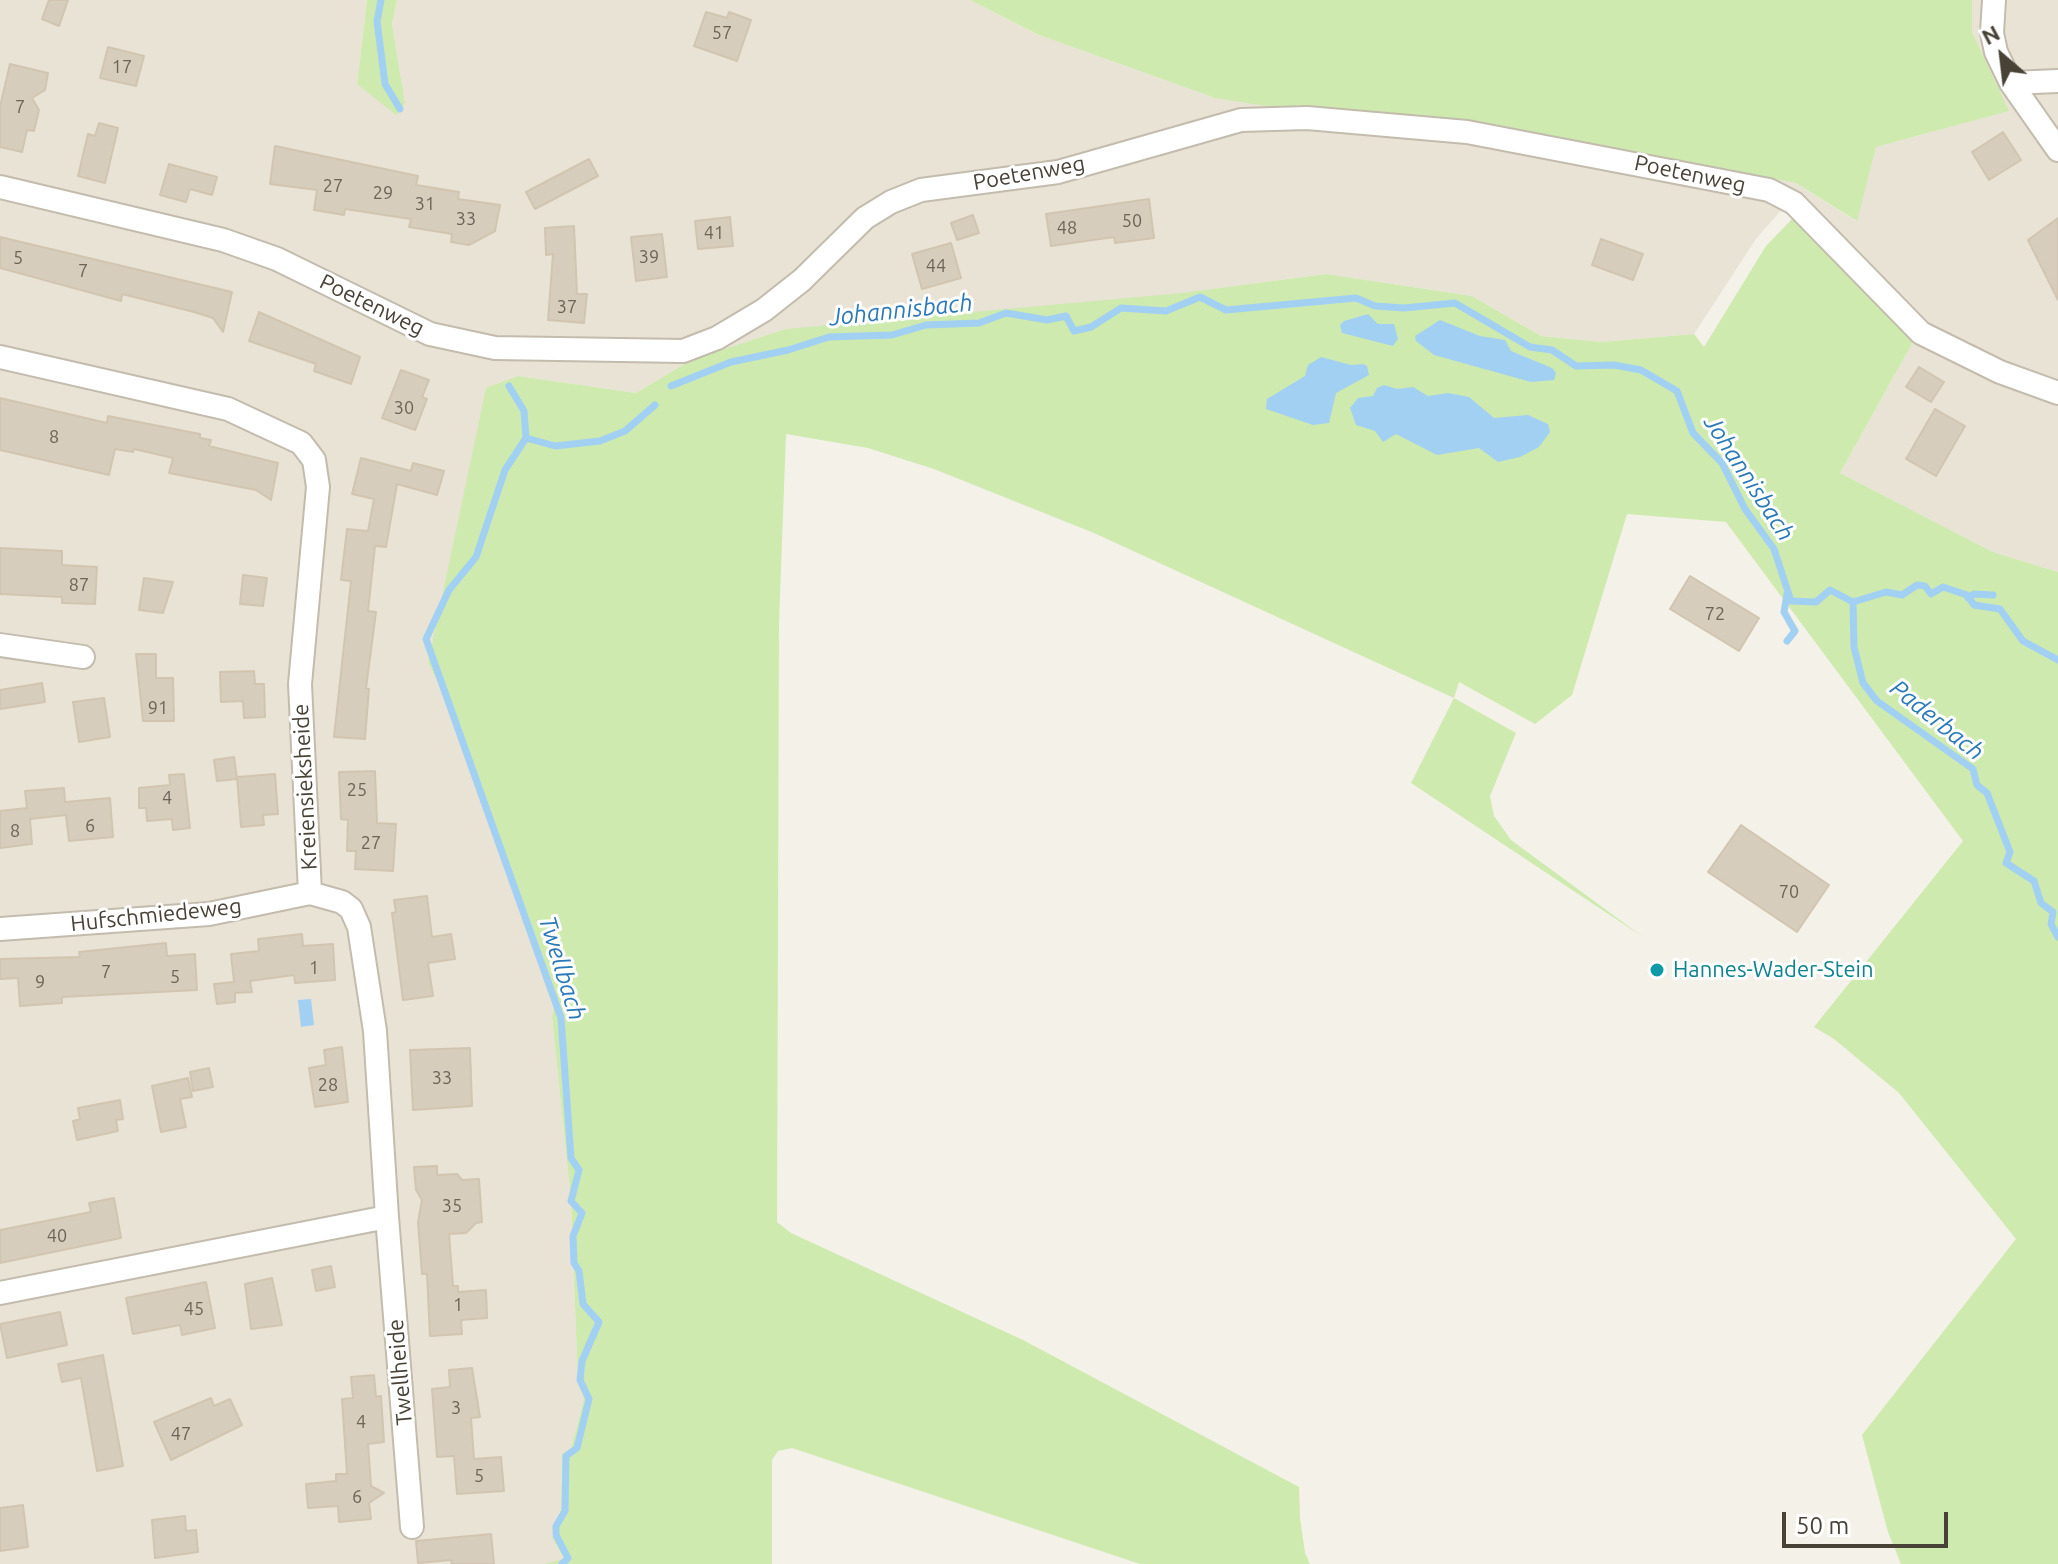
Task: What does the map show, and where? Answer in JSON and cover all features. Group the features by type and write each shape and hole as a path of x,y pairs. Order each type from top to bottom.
{"street":[{"path":"1994,0 1994,43 2011,83 2058,150"},
{"path":"2011,83 2058,81"},
{"name":"Poetenweg","path":"0,187 223,240 277,259 430,334 495,348 683,351 717,338 764,310 802,280 865,218 891,202 921,190 1058,172 1241,120 1307,118 1467,132 1769,190 1794,203 1921,333 2000,372 2058,393"},
{"name":"Kreiensieksheide","path":"0,357 228,409 301,443 314,460 318,487 300,684 310,893 342,902 351,909 359,927 375,1031 387,1217"},
{"path":"0,645 83,657"},
{"name":"Hufschmiedeweg","path":"0,929 209,914 310,893"},
{"path":"0,1293 387,1217"},
{"name":"Twellheide","path":"387,1217 412,1527"}],"shaded area":[{"path":"0,0 367,0 357,84 405,103 392,24 397,0 970,0 1039,35 1215,98 1485,126 1796,183 1856,221 1876,147 2008,111 1972,32 1972,0 2058,0 2058,572 1993,552 1840,473 1914,340 1782,209 1756,239 1694,334 1601,342 1541,336 1472,296 1325,274 691,360 636,393 518,376 428,663 440,686 556,996 552,1017 571,1201 578,1382 584,1399 571,1449 562,1454 561,1508 552,1538 564,1560 544,1564 0,1564"}],"green space":[{"path":"367,0 397,0 392,24 405,103 396,115 357,84"},
{"path":"970,0 1972,0 1972,32 2009,111 1876,147 1857,221 1796,183 1485,126 1279,108 1215,98 1039,35"},
{"path":"1793,218 1914,340 1840,473 1993,552 2058,572 2058,1564 1901,1564 1888,1532 1862,1435 2016,1239 1899,1093 1834,1039 1814,1027 1963,841 1726,522 1627,514 1572,695 1535,724 1459,682 1454,698 1094,533 934,469 868,448 786,434 779,623 777,1222 791,1233 1023,1340 1299,1487 1305,1553 1310,1564 1140,1564 792,1448 778,1451 772,1460 772,1564 544,1564 564,1559 552,1538 561,1508 562,1454 571,1449 584,1399 578,1383 571,1201 552,1017 556,996 440,686 428,663 486,388 518,376 636,393 691,360 786,329 1182,293 1326,274 1472,296 1541,336 1601,342 1694,334 1704,347 1766,246"},
{"path":"1454,698 1516,733 1490,796 1494,816 1511,840 1643,937 1411,783"}],"water":[{"path":"1368,314 1378,324 1394,324 1398,339 1393,346 1342,333 1340,325 1344,321"},
{"path":"1440,320 1480,336 1505,340 1511,351 1552,368 1556,373 1554,380 1531,382 1434,355 1416,341 1415,336"},
{"path":"1321,357 1351,365 1363,364 1367,366 1369,375 1336,393 1329,423 1313,425 1266,409 1267,399 1305,376 1308,365"},
{"path":"1384,385 1397,389 1413,387 1428,396 1448,393 1469,397 1494,418 1528,415 1548,424 1550,432 1539,447 1520,457 1498,462 1479,448 1437,455 1396,434 1383,442 1375,431 1356,425 1350,408 1358,398 1373,396 1377,388"},
{"path":"311,999 314,1025 301,1027 298,1000"}],"building":[{"path":"49,0 68,0 59,26 42,19"},
{"path":"706,12 727,18 729,12 751,20 737,61 694,46"},
{"path":"108,47 144,56 136,86 100,78"},
{"path":"10,64 48,73 45,90 32,98 39,110 34,131 27,130 22,152 0,147 0,107"},
{"path":"99,123 118,128 105,183 78,176 88,134 95,136"},
{"path":"2003,132 2021,160 1989,180 1972,152"},
{"path":"275,146 418,176 416,185 459,192 458,199 500,205 495,231 469,245 451,242 452,234 409,227 411,219 345,209 344,215 314,210 317,190 270,184"},
{"path":"589,159 598,176 535,209 526,192"},
{"path":"169,164 217,177 212,195 190,189 186,202 160,195"},
{"path":"1149,199 1154,238 1115,243 1114,237 1051,246 1046,214"},
{"path":"973,215 979,233 957,240 951,223"},
{"path":"730,217 733,246 698,249 695,221"},
{"path":"2058,218 2058,300 2028,240"},
{"path":"574,226 577,294 587,294 584,323 548,320 553,254 546,255 545,228"},
{"path":"662,234 667,277 636,281 631,237"},
{"path":"0,237 232,292 223,332 213,318 194,312 122,294 121,301 0,268"},
{"path":"1601,239 1643,254 1633,280 1592,265"},
{"path":"951,243 961,278 922,289 912,254"},
{"path":"259,312 360,357 351,384 314,371 316,364 249,341"},
{"path":"1919,367 1944,382 1931,402 1906,387"},
{"path":"401,370 429,380 422,397 427,399 415,430 382,418"},
{"path":"0,398 107,423 108,416 200,434 200,438 211,440 209,446 278,463 271,500 256,490 169,473 173,458 134,449 133,452 115,449 109,475 0,450"},
{"path":"1935,409 1965,426 1936,476 1906,459"},
{"path":"361,458 411,471 413,463 444,471 437,495 397,484 386,547 375,546 368,611 376,612 366,688 369,689 365,739 334,737 351,581 341,580 347,529 368,531 374,499 352,494"},
{"path":"0,548 62,551 62,565 97,567 95,604 62,603 62,597 0,594"},
{"path":"243,575 267,578 263,606 240,604"},
{"path":"1690,576 1759,618 1739,651 1670,609"},
{"path":"144,578 173,582 163,613 139,610"},
{"path":"136,654 156,654 156,678 173,678 174,721 143,721"},
{"path":"254,671 255,684 264,684 265,717 244,718 243,701 221,702 220,672"},
{"path":"42,683 45,702 0,709 0,690"},
{"path":"104,698 110,737 79,742 73,702"},
{"path":"234,757 237,779 217,781 214,760"},
{"path":"375,771 377,823 396,824 393,871 355,869 356,851 347,851 348,820 341,819 339,772"},
{"path":"184,774 190,828 173,830 172,819 147,821 146,808 139,808 139,788 170,785 169,775"},
{"path":"275,774 278,814 263,815 264,825 241,827 237,777"},
{"path":"64,788 65,802 110,798 113,837 69,841 66,815 30,819 32,844 0,848 0,811 27,808 25,791"},
{"path":"1741,825 1829,885 1797,932 1708,872"},
{"path":"427,896 432,937 451,934 455,959 428,963 433,996 403,1000 392,913 396,912 394,900"},
{"path":"302,934 303,946 333,944 335,980 295,983 294,975 250,981 252,992 235,993 235,1002 217,1004 214,984 234,982 231,954 259,951 258,939"},
{"path":"166,943 167,956 195,954 197,990 62,997 62,1003 20,1006 18,978 0,979 0,959 80,957 79,952"},
{"path":"342,1047 348,1102 315,1107 309,1068 326,1065 324,1050"},
{"path":"470,1048 472,1106 413,1110 410,1050"},
{"path":"209,1068 213,1087 193,1091 190,1072"},
{"path":"188,1078 192,1097 180,1099 186,1127 161,1132 152,1086"},
{"path":"120,1100 123,1119 116,1120 118,1131 77,1140 73,1121 80,1119 78,1108"},
{"path":"437,1166 437,1175 457,1174 462,1180 479,1179 482,1222 476,1223 466,1233 449,1234 453,1286 458,1286 458,1292 486,1290 487,1318 461,1320 462,1334 430,1336 427,1274 422,1274 418,1222 422,1200 416,1190 414,1167"},
{"path":"114,1198 121,1238 0,1263 0,1230 91,1212 89,1203"},
{"path":"331,1266 335,1287 316,1291 312,1270"},
{"path":"272,1278 282,1325 251,1329 245,1284"},
{"path":"206,1282 215,1328 182,1335 180,1325 133,1334 126,1298"},
{"path":"60,1312 67,1345 7,1358 0,1324"},
{"path":"103,1355 123,1466 97,1471 81,1378 62,1382 58,1364"},
{"path":"472,1368 480,1417 471,1418 474,1459 501,1457 504,1491 457,1494 454,1456 437,1457 432,1389 450,1387 449,1370"},
{"path":"374,1375 376,1397 381,1396 384,1442 368,1444 371,1486 384,1493 369,1503 371,1519 339,1522 338,1506 308,1508 306,1484 336,1481 336,1474 347,1474 342,1399 353,1398 351,1377"},
{"path":"211,1398 214,1406 230,1399 242,1425 171,1460 154,1422"},
{"path":"23,1505 28,1547 0,1551 0,1508"},
{"path":"185,1516 186,1531 196,1530 198,1552 155,1558 152,1520"},
{"path":"491,1534 494,1564 452,1564 451,1560 418,1563 416,1541"}],"waterway":[{"name":"Johannisbach","path":"381,0 377,21 385,84 400,109"},
{"name":"Johannisbach","path":"671,386 731,362 788,350 829,337 892,335 926,325 979,323 1006,313 1047,320 1066,316 1074,331 1091,327 1121,308 1166,311 1200,297 1226,310 1356,298 1375,306 1404,308 1455,303 1530,347 1552,350 1576,366 1614,365 1641,370 1677,391 1693,433 1722,463 1745,509 1774,549 1791,601 1816,602 1830,590 1853,602 1886,592 1902,595 1917,585 1925,586 1931,594 1943,587 1967,595 1974,605 2000,609 2023,641 2058,660"},
{"name":"Twellbach","path":"509,386 524,411 526,438 505,470 476,557 449,590 426,639 561,1018 571,1158 579,1170 571,1201 582,1213 573,1236 574,1263 579,1271 583,1304 599,1322 582,1361 580,1380 589,1399 577,1448 566,1456 565,1511 556,1526 556,1535 568,1558 562,1564"},
{"name":"Johannisbach","path":"526,438 555,446 600,441 625,431 655,405"},
{"name":"Johannisbach","path":"1787,594 1784,612 1795,631 1787,641"},
{"name":"Johannisbach","path":"1968,598 1974,594 1993,595"},
{"name":"Paderbach","path":"1853,602 1854,647 1863,683 1877,701 1973,769 1977,785 1987,793 2010,852 2006,863 2034,881 2041,903 2053,912 2051,924 2058,937"}],"place":[{"name":"Hannes-Wader-Stein","path":"1657,970"}]}
